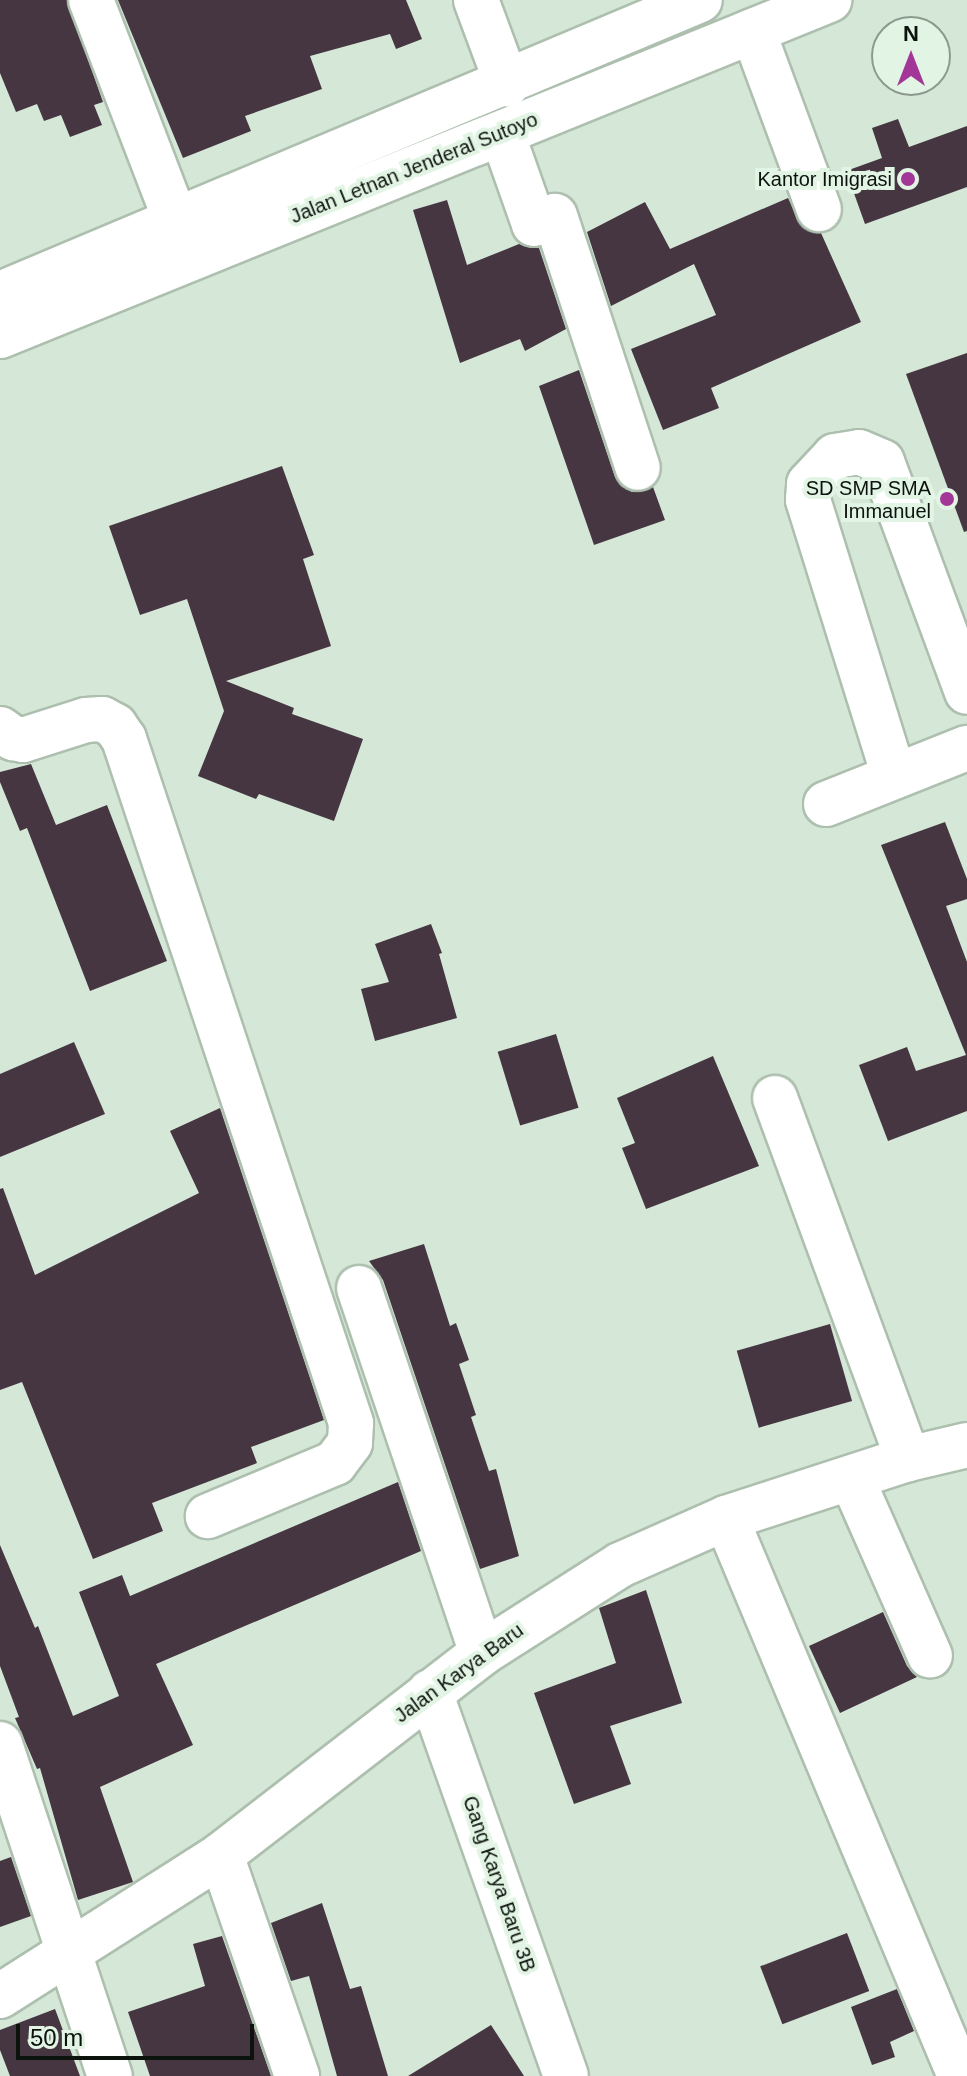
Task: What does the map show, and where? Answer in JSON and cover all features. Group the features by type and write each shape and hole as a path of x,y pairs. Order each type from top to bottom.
{"street":[{"path":"91,0 176,222"},
{"path":"476,0 507,84"},
{"name":"Jalan Letnan Jenderal Sutoyo","path":"0,294 507,84 700,0"},
{"name":"Jalan Letnan Jenderal Sutoyo","path":"0,336 829,0"},
{"path":"753,31 819,209"},
{"path":"502,133 534,224 555,216 638,468"},
{"path":"894,776 808,500 809,484 835,456 859,452 882,462 967,692"},
{"path":"0,729 3,734 23,740 86,720 102,719 115,726 124,739 351,1423 350,1443 335,1463 208,1516"},
{"path":"826,804 967,748"},
{"path":"775,1098 908,1459"},
{"path":"359,1288 482,1653"},
{"name":"Jalan Karya Baru","path":"0,1996 221,1855 482,1653 620,1565 726,1518 908,1459 967,1445"},
{"path":"852,1479 930,1656"},
{"path":"726,1518 960,2076"},
{"name":"Gang Karya Baru 3B","path":"430,1692 566,2076"},
{"path":"0,1744 110,2076"},
{"path":"221,1855 297,2076"}],"building":[{"path":"0,0 67,0 103,102 94,105 102,125 70,137 61,115 44,121 37,104 16,112 0,73"},
{"path":"118,0 406,0 422,39 396,49 390,34 310,56 322,89 245,116 251,131 183,158"},
{"name":"Kantor Imigrasi","path":"898,119 909,147 967,126 967,187 865,224 846,171 882,158 872,128"},
{"path":"788,198 803,228 821,233 861,322 711,388 719,408 663,430 631,349 716,315 694,264 611,306 587,232 645,202 670,249"},
{"path":"447,200 467,265 519,244 539,248 566,329 525,351 520,339 460,363 413,210"},
{"path":"967,353 967,531 964,532 906,374"},
{"path":"579,370 615,477 621,486 632,492 653,487 665,520 594,545 539,386"},
{"path":"282,466 314,555 303,559 331,646 226,681 294,708 292,714 363,739 334,821 259,794 256,799 198,776 224,711 187,599 140,615 109,526"},
{"path":"31,764 56,825 107,805 167,961 90,991 27,828 20,831 0,782 0,772"},
{"path":"945,822 967,879 967,899 946,906 967,962 967,1111 888,1141 859,1065 907,1047 916,1071 966,1055 881,845"},
{"path":"431,924 442,953 439,954 457,1018 375,1041 361,989 389,982 375,944"},
{"path":"556,1034 579,1108 520,1125 498,1052"},
{"path":"74,1042 105,1114 0,1157 0,1074"},
{"path":"713,1056 759,1166 646,1209 622,1148 635,1143 617,1098"},
{"path":"220,1108 324,1420 251,1447 257,1463 152,1503 163,1531 93,1559 22,1382 0,1390 0,1189 3,1188 35,1275 199,1193 170,1131"},
{"path":"424,1244 450,1326 456,1323 469,1360 459,1364 476,1415 471,1417 489,1471 496,1469 519,1556 480,1569 383,1280 369,1261"},
{"path":"830,1324 852,1401 759,1428 737,1351"},
{"path":"398,1482 421,1551 156,1664 193,1745 100,1787 133,1882 78,1900 40,1768 37,1769 15,1718 19,1717 0,1666 0,1545 35,1628 38,1626 73,1716 119,1696 79,1592 122,1575 130,1596"},
{"path":"646,1590 682,1703 610,1726 631,1784 574,1804 534,1693 616,1663 599,1608"},
{"path":"883,1612 907,1666 917,1677 840,1713 809,1646"},
{"path":"11,1857 31,1916 0,1927 0,1861"},
{"path":"322,1903 350,1989 361,1986 388,2076 337,2076 309,1976 291,1981 271,1923"},
{"path":"847,1933 869,1991 782,2024 760,1966"},
{"path":"222,1936 271,2076 150,2076 128,2012 205,1986 193,1944"},
{"path":"897,1989 914,2031 890,2042 895,2057 872,2065 851,2007"},
{"path":"55,2009 80,2076 10,2076 0,2050 0,2030"},
{"path":"491,2025 524,2076 408,2076"}],"place":[{"name":"Kantor Imigrasi","path":"908,179"},
{"name":"SD SMP SMA Immanuel","path":"947,499"}]}
